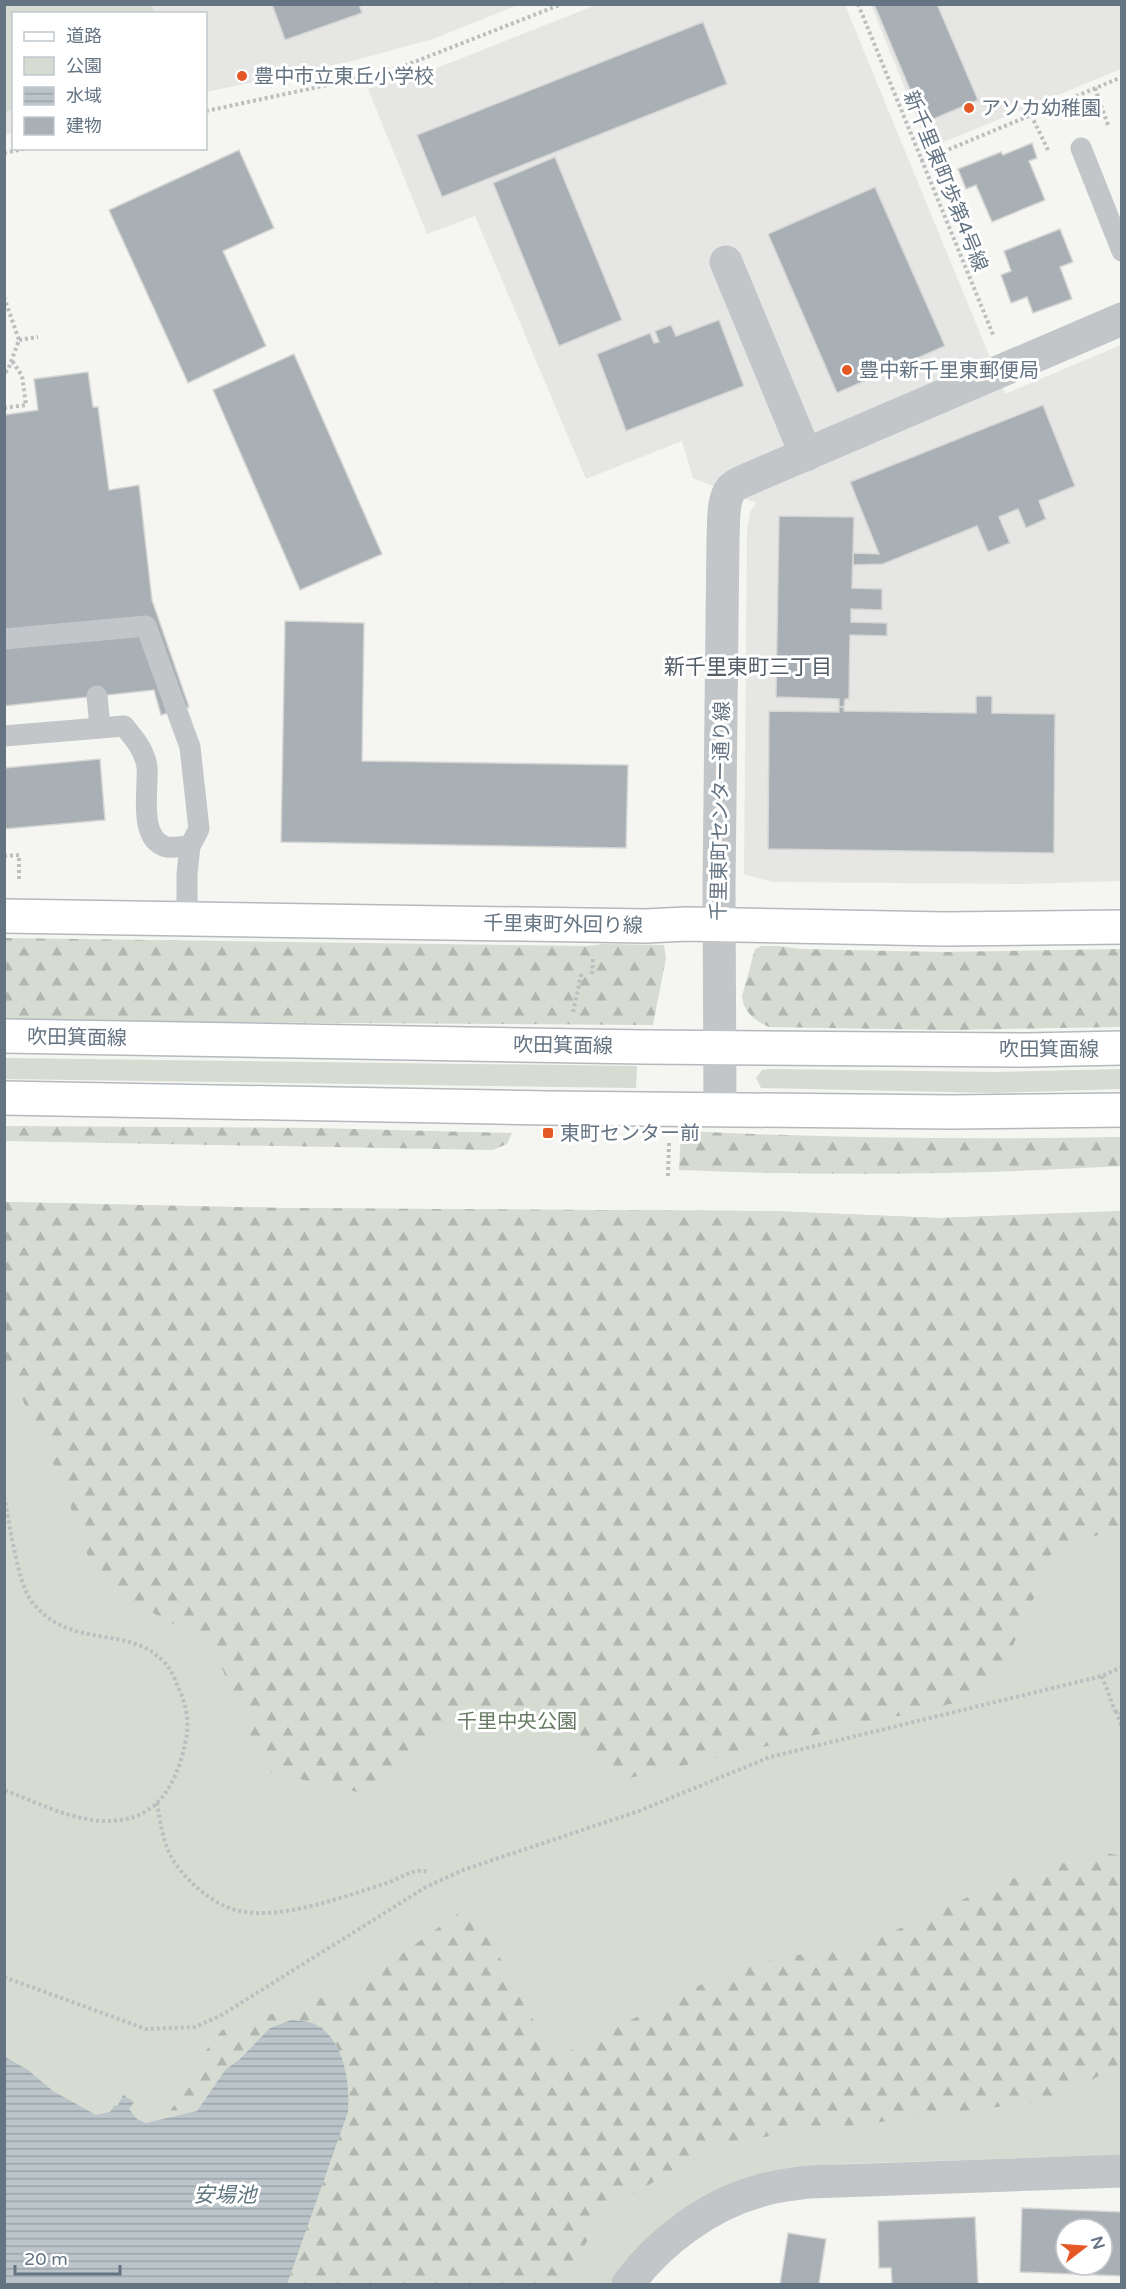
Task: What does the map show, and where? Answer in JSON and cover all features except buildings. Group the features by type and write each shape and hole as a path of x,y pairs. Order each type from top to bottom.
{"main road":[{"name":"千里東町外回り線","path":"4,916 944,929 1122,927"},
{"name":"吹田箕面線","path":"4,1036 719,1047 1028,1050 1122,1048"},
{"path":"4,1098 547,1108 952,1112 1122,1110"}],"street":[{"path":"726,262 806,454"},
{"name":"千里東町センター通り線","path":"720,1109 719,925 723,538 726,500 732,487 1122,319"},
{"path":"628,2284 658,2250 688,2227 717,2209 759,2191 809,2182 1122,2171"}],"lane":[{"path":"1081,147 1122,251"},
{"path":"4,639 146,626 190,747 199,829 190,846 187,874 187,918"},
{"path":"97,696 100,727"},
{"path":"4,736 124,726 136,741 147,765 146,813 154,840 166,847 190,846"}],"path":[{"path":"207,111 360,78 404,66 562,4"},
{"name":"新千里東町歩第4号線","path":"858,4 1006,368"},
{"path":"921,160 1122,77"},
{"path":"1095,88 1108,124"},
{"path":"1031,115 1048,150"},
{"path":"4,155 20,150"},
{"path":"4,297 19,340 8,370 4,373"},
{"path":"19,340 38,337"},
{"path":"4,408 26,405 22,376 11,358"},
{"path":"4,856 19,855 19,881"},
{"path":"573,1015 582,971"},
{"path":"668,1176 670,1137"},
{"path":"4,1497 23,1585 31,1600 42,1612 70,1631 136,1644 152,1652 166,1664 184,1699 188,1736 166,1793 146,1811 134,1816 99,1821 77,1817 4,1790"},
{"path":"4,1977 146,2029 195,2027 220,2016 426,1887 463,1870 639,1811 770,1757 1102,1676 1122,1667"},
{"path":"1102,1676 1122,1727"},
{"path":"1115,1711 1122,1714"},
{"path":"157,1803 165,1844 176,1865 203,1894 235,1910 254,1913 291,1910 390,1882 410,1872 420,1870 429,1872"}],"shaded area":[{"name":"豊中市立東丘小学校","path":"4,5 518,5 433,39 352,61 207,92 207,12 12,12 12,133 5,135"},
{"path":"596,5 845,5 1005,394 1121,345 1121,881 1024,884 772,882 744,874 747,531 750,512 756,503 693,478 682,441 586,479 475,216 427,234 368,89 442,66"},
{"name":"アソカ幼稚園","path":"871,5 1121,5 1121,69 929,148"}],"green space":[{"path":"5,4 152,5 155,12 12,12 12,109 5,112"},
{"path":"5,938 587,946 664,945 666,958 653,1025 5,1021"},
{"path":"761,946 942,952 1121,949 1121,1027 948,1030 769,1027 751,1015 742,996 755,949"},
{"path":"5,1058 637,1066 636,1088 5,1079"},
{"path":"1121,1069 1121,1089 995,1093 761,1088 756,1078 762,1070 994,1072"},
{"path":"5,1126 315,1128 512,1133 507,1144 493,1150 5,1141"},
{"path":"681,1131 901,1138 1121,1137 1121,1166 900,1174 679,1170"},
{"name":"千里中央公園","path":"5,1202 283,1208 771,1211 939,1218 1121,1211 1121,2155 802,2167 627,2261 610,2284 5,2284"},
{"path":"5,1202 283,1208 771,1211 939,1218 1121,1211 1121,1528 1112,1529 1050,1555 1028,1614 989,1695 629,1778 531,1714 442,1722 375,1796 264,1771 213,1646 97,1582 61,1480 5,1363"},
{"path":"1102,1852 1121,1856 1121,2063 1059,2099 725,2142 609,2207 560,2284 287,2284 348,2112 345,2072 339,2053 329,2035 253,2047 226,2069 197,2111 163,2119 192,2084 184,2079 222,2030 356,1987 471,1904 554,2059 708,1981 783,1956 850,1951 1024,1874"}],"water":[{"name":"安場池","path":"291,2020 315,2024 334,2042 347,2077 348,2112 287,2284 5,2284 5,2057 28,2070 53,2091 96,2115 110,2112 114,2106 118,2105 123,2095 134,2102 129,2109 137,2119 146,2123 197,2111 226,2069 239,2060 270,2028"}],"place":[{"name":"豊中市立東丘小学校","path":"242,76"},
{"name":"アソカ幼稚園","path":"969,108"},
{"name":"豊中新千里東郵便局","path":"847,370"},
{"name":"東町センター前","path":"548,1133"}],"district":[{"name":"新千里東町三丁目","path":"748,667"}]}
